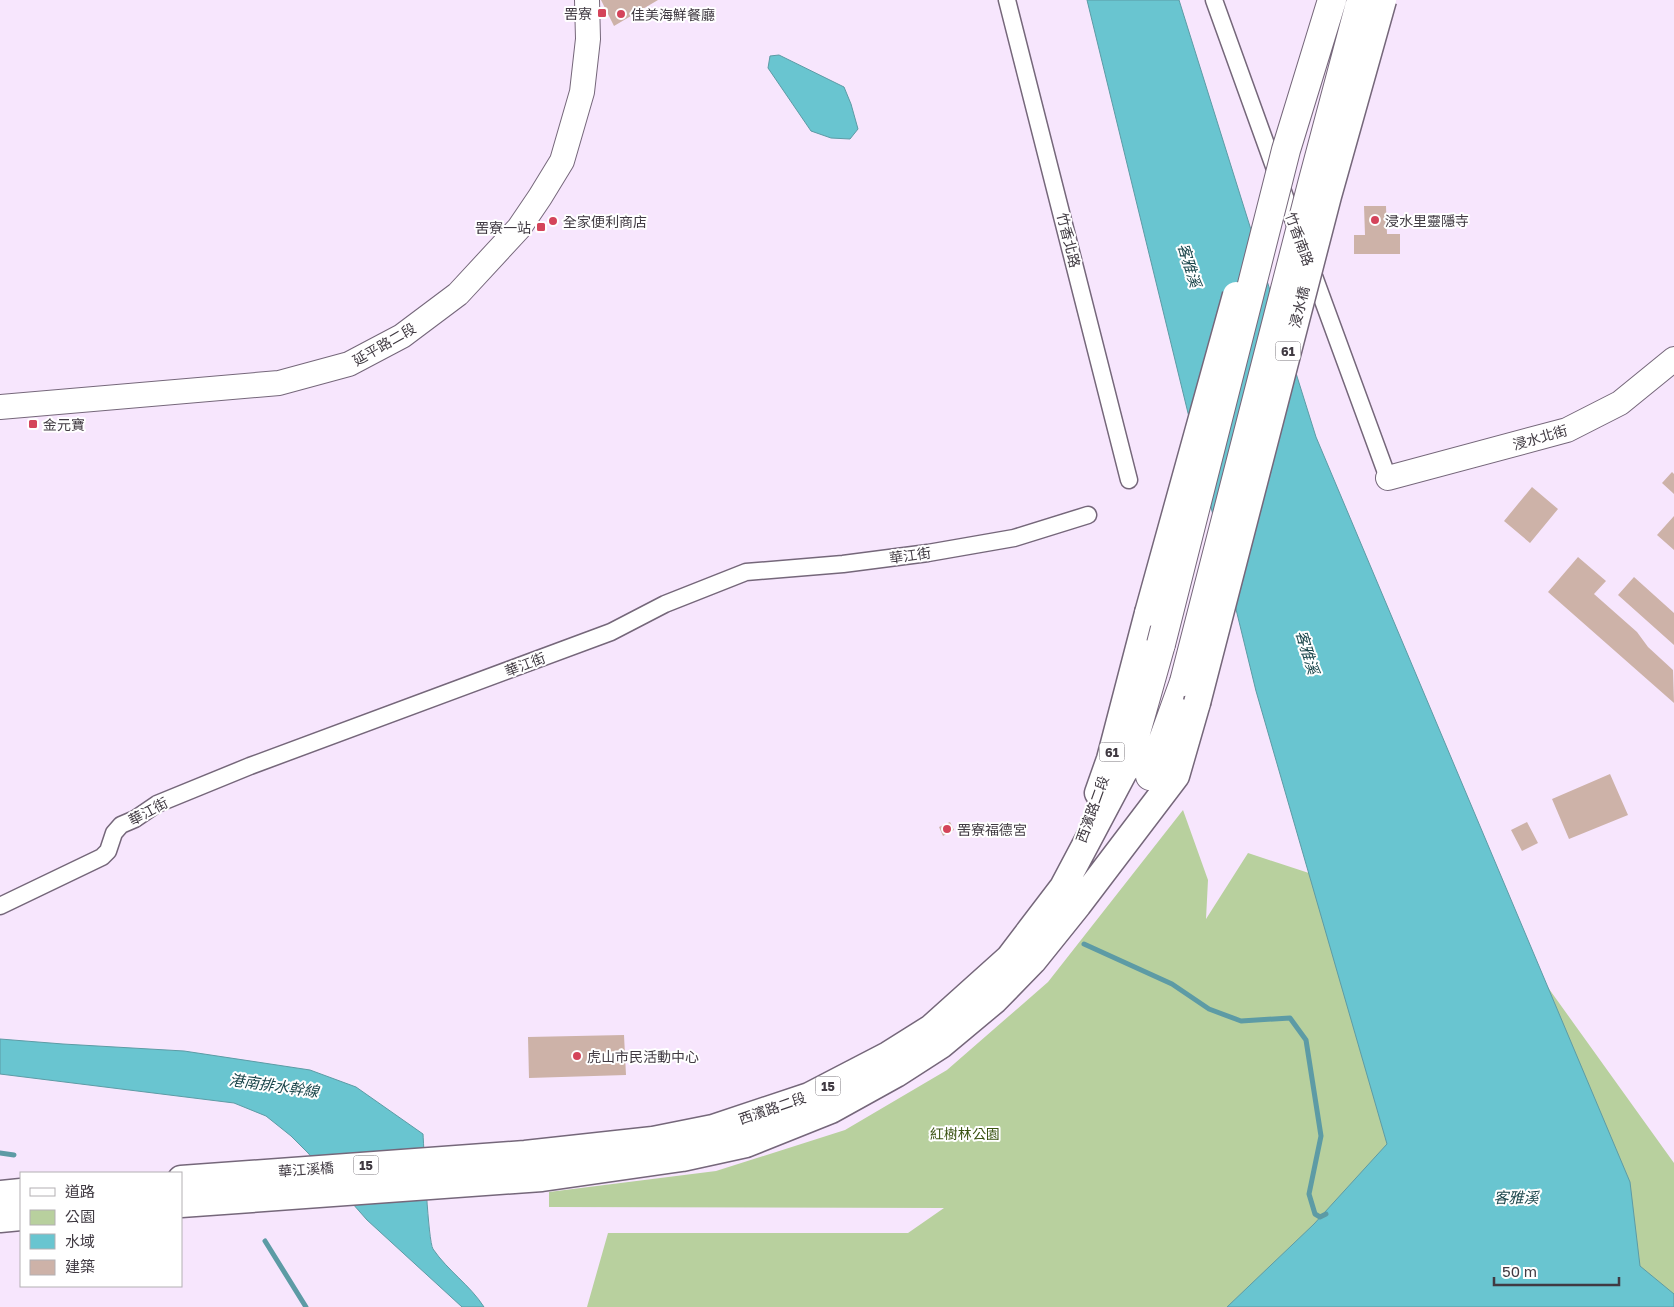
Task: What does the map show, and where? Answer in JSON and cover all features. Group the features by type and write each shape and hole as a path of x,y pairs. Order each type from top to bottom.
{"highway":[{"name":"61","path":"1138,772 1162,644 1286,150 1332,0"},
{"name":"浸水橋","path":"1191,692 1312,184 1361,0"},
{"name":"61","path":"1138,772 1191,692"}],"main road":[{"name":"西濱路二段","path":"1071,896 1318,0"},
{"name":"浸水橋","path":"1191,692 1383,0"},
{"name":"西濱路二段","path":"525,1154 653,1140 713,1128 809,1096 888,1056 931,1028 1009,958 1071,896 1176,776 1191,692"},
{"name":"西濱路二段","path":"542,1178 682,1158 746,1144 831,1110 896,1074 941,1045 995,1000 1033,961 1071,896 1138,772"},
{"name":"華江溪橋","path":"182,1179 525,1154"},
{"name":"華江溪橋","path":"182,1204 542,1178"},
{"path":"0,1194 20,1192"},
{"path":"0,1219 20,1217"}],"street":[{"name":"延平路二段","path":"0,407 279,383 349,364 402,336 458,294 519,228 562,161 582,92 588,39 587,0"},
{"name":"竹香北路","path":"1007,0 1129,480"},
{"name":"竹香南路","path":"1214,0 1388,478"},
{"name":"浸水北街","path":"1388,478 1567,430 1620,403 1674,359"},
{"name":"華江街","path":"0,906 102,857 108,851 114,833 121,825 134,819 156,804 250,766 611,632 665,604 746,572 843,564 1014,538 1088,516"}],"green space":[{"name":"紅樹林公園","path":"1183,810 1208,880 1206,919 1248,853 1376,895 1539,975 1674,1163 1674,1307 587,1307 608,1233 908,1233 944,1208 549,1207 549,1192 716,1171 845,1130 947,1070 1048,982"}],"water":[{"name":"客雅溪","path":"1087,0 1179,0 1316,437 1630,1182 1640,1266 1674,1294 1674,1307 1227,1307 1314,1224 1387,1144 1256,691"},
{"path":"779,55 844,87 858,129 850,139 831,138 811,131 768,68 770,56"},
{"name":"港南排水幹線","path":"0,1039 184,1051 310,1070 356,1087 423,1134 428,1213 433,1249 484,1307 462,1307 367,1220 308,1153 291,1136 266,1116 234,1103 0,1074"}],"building":[{"name":"佳美海鮮餐廳","path":"601,0 658,0 614,26"},
{"name":"浸水里靈隱寺","path":"1364,206 1386,206 1387,234 1400,234 1400,254 1354,254 1354,235 1365,235"},
{"path":"1672,472 1674,474 1674,494 1662,483"},
{"path":"1532,487 1558,509 1530,543 1504,521"},
{"path":"1674,516 1674,550 1657,535"},
{"path":"1578,557 1606,581 1594,594 1637,632 1648,647 1673,670 1674,703 1548,592"},
{"path":"1634,577 1674,613 1674,645 1618,595"},
{"path":"1610,774 1628,815 1569,839 1552,799"},
{"name":"罟寮福德宮","path":"950,822 954,830 943,836 939,827"},
{"path":"1527,822 1538,843 1522,851 1511,830"},
{"name":"虎山市民活動中心","path":"624,1035 626,1075 529,1078 528,1037"}],"waterway":[{"path":"1084,944 1172,984 1209,1009 1241,1021 1290,1018 1306,1040 1321,1136 1309,1194 1315,1214 1320,1217 1326,1214"},
{"path":"0,1153 14,1155"},
{"path":"265,1241 306,1307"}],"place":[{"name":"罟寮","path":"602,13"},
{"name":"佳美海鮮餐廳","path":"621,14"},
{"name":"浸水里靈隱寺","path":"1375,220"},
{"name":"全家便利商店","path":"553,221"},
{"name":"罟寮一站","path":"541,227"},
{"name":"金元寶","path":"33,424"},
{"name":"罟寮福德宮","path":"947,829"},
{"name":"虎山市民活動中心","path":"577,1056"}]}
